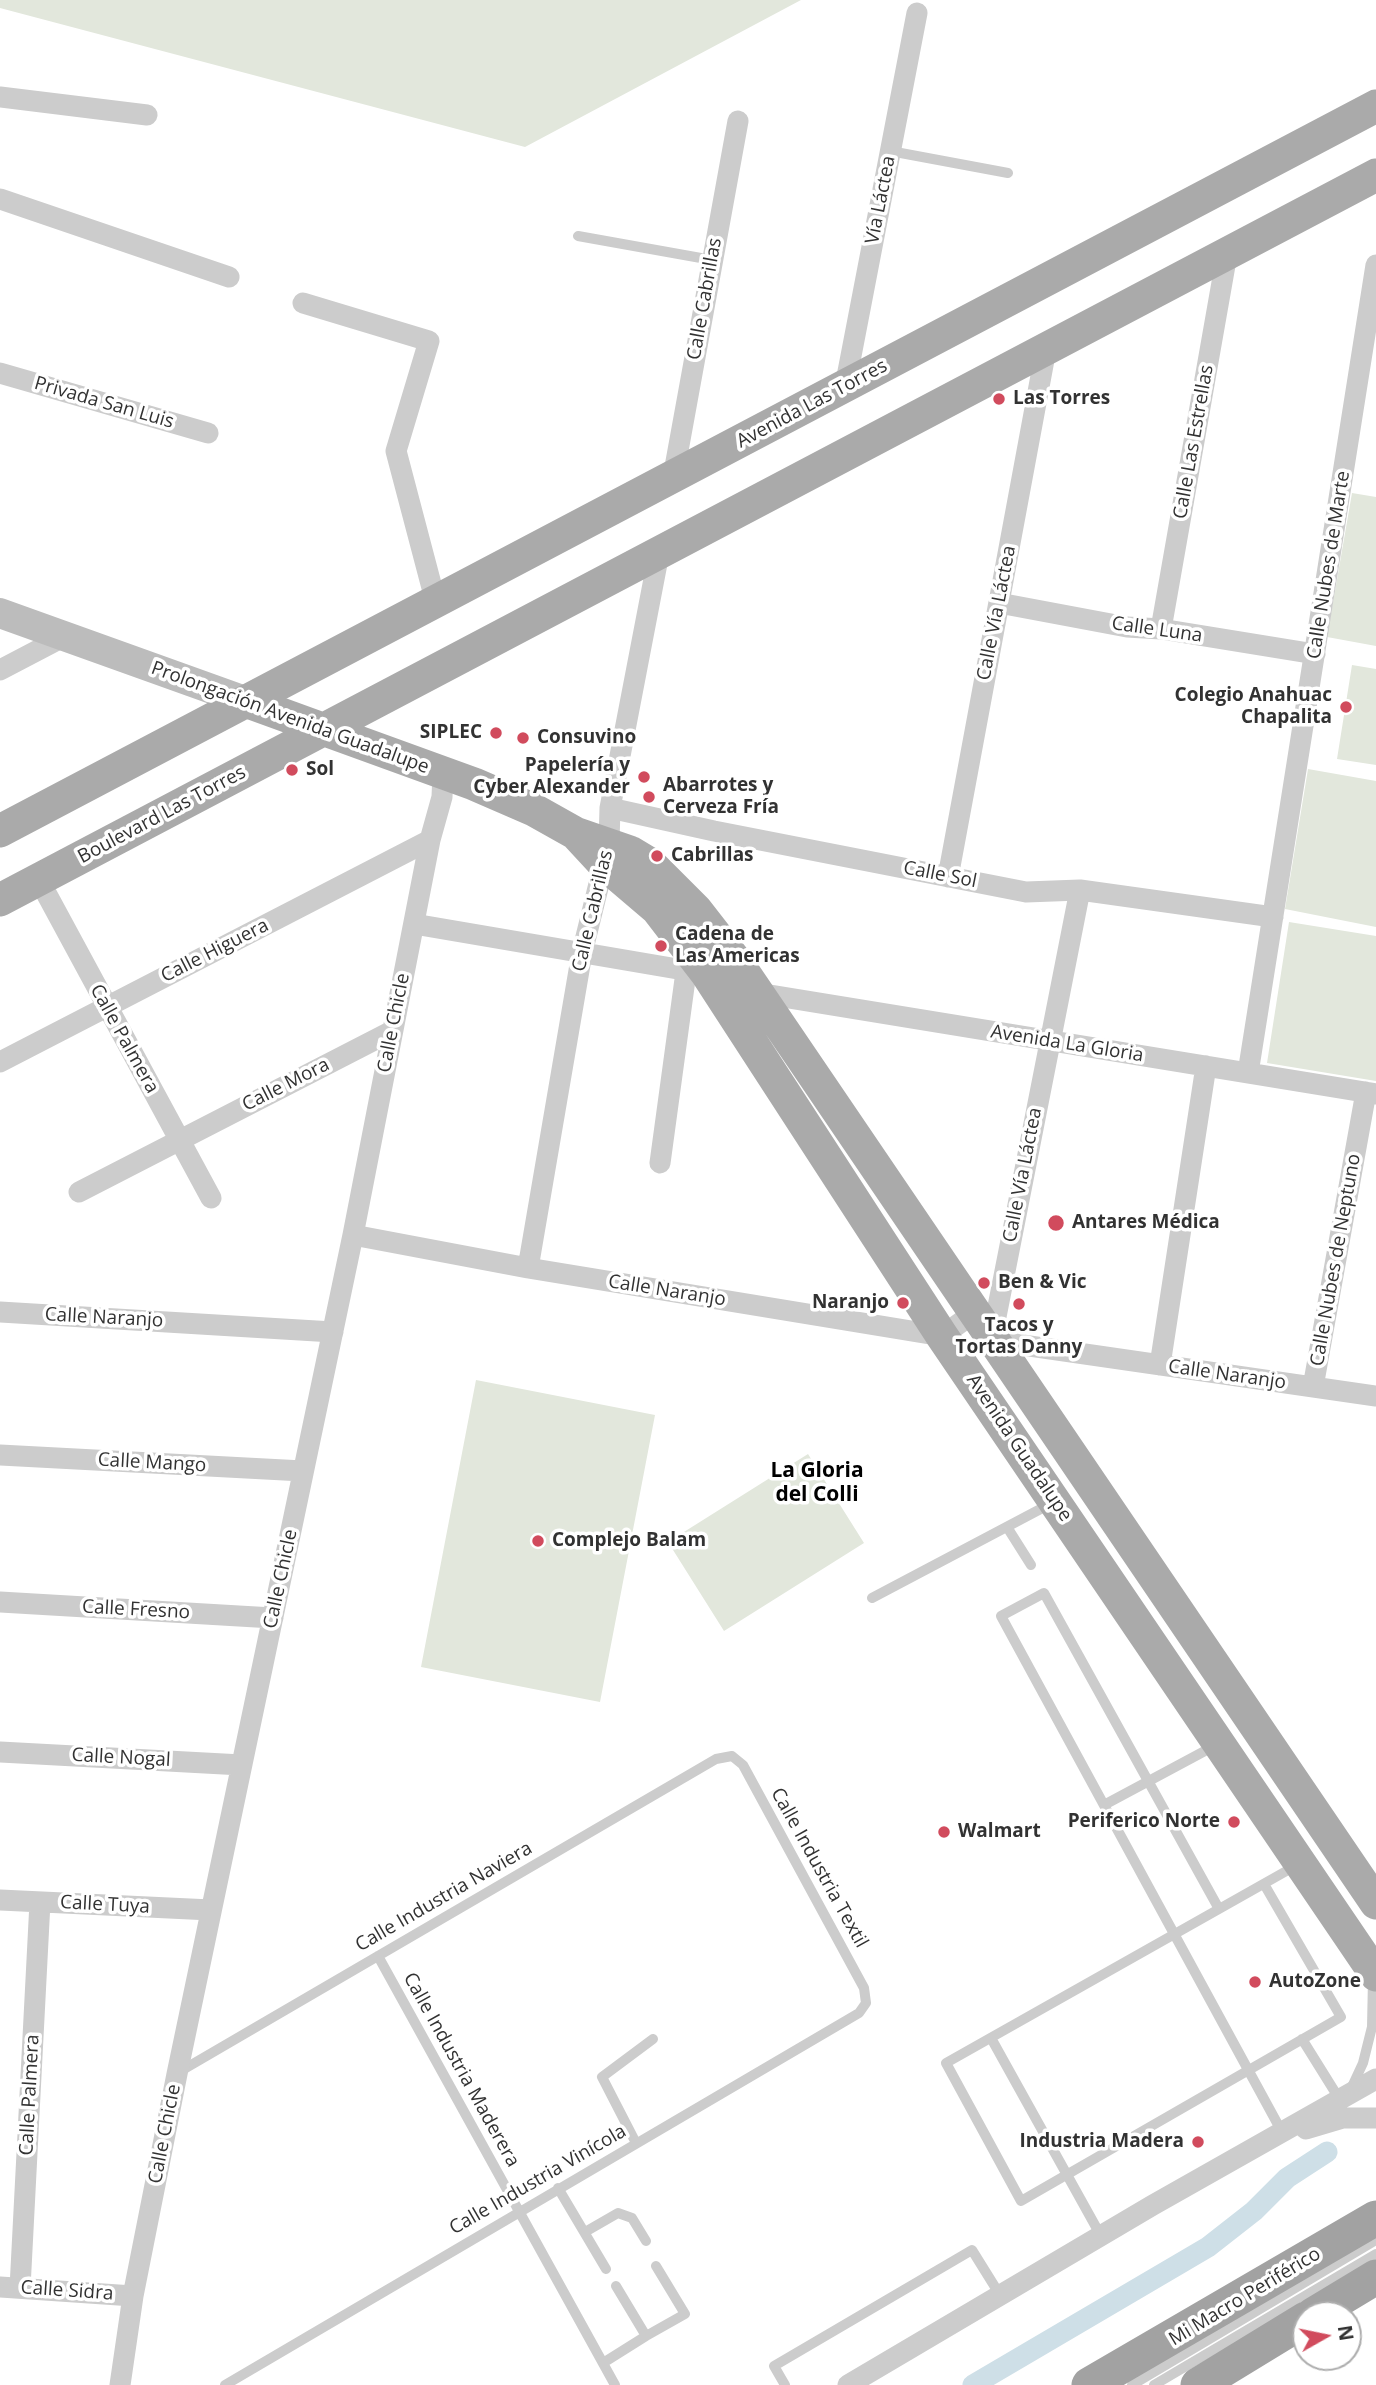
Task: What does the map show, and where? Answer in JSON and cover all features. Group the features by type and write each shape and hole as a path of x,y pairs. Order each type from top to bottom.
{"highway":[{"path":"1089,2385 1376,2218"},
{"path":"1336,2301 1376,2277"},
{"path":"1198,2385 1292,2328"}],"main road":[{"name":"Avenida Las Torres","path":"248,702 1376,106"},
{"path":"324,730 1376,175"},
{"name":"Prolongación Avenida Guadalupe","path":"0,613 504,796 575,833 606,853"},
{"path":"0,831 248,702"},
{"name":"Boulevard Las Torres","path":"0,900 324,730"},
{"name":"Avenida Guadalupe","path":"606,853 631,852 650,864 687,901 738,964 1376,1903"},
{"name":"Avenida Guadalupe","path":"606,853 657,909 696,973 1374,1972"}],"street":[{"name":"Vía Láctea","path":"845,387 916,13"},
{"path":"0,97 147,115"},
{"name":"Calle Cabrillas","path":"673,478 738,121"},
{"path":"0,200 229,277"},
{"name":"Calle Las Estrellas","path":"1161,629 1227,254"},
{"name":"Calle Nubes de Marte","path":"1248,1073 1315,654 1371,336 1376,265"},
{"path":"303,303 429,341 396,451 436,603"},
{"name":"Calle Vía Láctea","path":"948,877 1046,349"},
{"name":"Privada San Luis","path":"0,373 208,433"},
{"name":"Calle Cabrillas","path":"528,1268 582,953 606,853 610,808 659,553"},
{"name":"Calle Luna","path":"999,603 1127,627 1161,629 1315,654"},
{"path":"0,670 65,636"},
{"name":"Calle Chicle","path":"120,2385 134,2295 177,2074 353,1235 430,840 442,797 443,773"},
{"name":"Calle Sol","path":"610,808 1026,892 1080,890 1273,917"},
{"name":"Calle Higuera","path":"0,1062 430,840"},
{"name":"Calle Palmera","path":"39,880 211,1198"},
{"name":"Calle Vía Láctea","path":"987,1330 1051,1041 1080,890"},
{"path":"414,924 696,973 660,1163"},
{"name":"Avenida La Gloria","path":"758,993 1371,1093"},
{"name":"Calle Mora","path":"79,1192 392,1031"},
{"path":"1160,1365 1206,1066"},
{"name":"Calle Nubes de Neptuno","path":"1313,1387 1371,1093"},
{"name":"Calle Naranjo","path":"353,1235 528,1268 942,1336"},
{"name":"Calle Naranjo","path":"0,1312 333,1332"},
{"path":"942,1336 987,1330"},
{"name":"Calle Naranjo","path":"987,1330 1160,1365 1376,1396"},
{"name":"Calle Mango","path":"0,1455 303,1471"},
{"name":"Calle Fresno","path":"0,1602 273,1618"},
{"name":"Calle Nogal","path":"0,1752 242,1765"},
{"name":"Calle Tuya","path":"0,1899 211,1910"},
{"name":"Calle Palmera","path":"10,2287 40,1902"},
{"path":"848,2385 1101,2236 1376,2080"},
{"path":"1287,2130 1308,2129 1343,2118 1376,2118"},
{"name":"Calle Sidra","path":"10,2287 134,2295"}],"lane":[{"path":"890,152 1008,173"},
{"path":"578,236 712,260"},
{"path":"872,1598 1055,1501"},
{"path":"1007,1527 1031,1565"},
{"path":"1220,1909 1044,1593 1001,1616 1249,2072 1287,2130"},
{"path":"1104,1805 1219,1743"},
{"name":"Calle Industria Naviera","path":"177,2074 716,1759 732,1756"},
{"name":"Calle Industria Textil","path":"732,1756 743,1765 864,1988 866,2003"},
{"path":"1264,1884 1341,2017 1021,2201 946,2063 1300,1863"},
{"name":"Calle Industria Maderera","path":"378,1956 615,2385"},
{"path":"1302,2039 1344,2098 1363,2063 1372,2027 1374,1972"},
{"name":"Calle Industria Vinícola","path":"225,2385 859,2012 866,2003"},
{"path":"991,2038 1101,2236"},
{"path":"636,2143 602,2077 653,2039"},
{"path":"558,2188 606,2269"},
{"path":"585,2232 618,2213 632,2218 646,2241"},
{"name":"Mi Macro Periférico","path":"1132,2385 1376,2240"},
{"path":"785,2385 775,2366 972,2250 1000,2295"},
{"name":"Mi Macro Periférico","path":"1154,2385 1376,2255"},
{"path":"603,2363 685,2314 656,2266"},
{"path":"616,2286 646,2336"}],"shaded area":[{"path":"0,0 801,0 525,147 0,8"},
{"path":"1352,493 1376,497 1376,646 1327,637"},
{"path":"1352,665 1376,669 1376,765 1337,759"},
{"path":"1308,769 1376,781 1376,927 1285,909"},
{"path":"1289,922 1376,936 1376,1081 1267,1063"},
{"name":"Complejo Balam","path":"476,1380 655,1415 600,1702 421,1667"},
{"path":"808,1454 864,1543 724,1631 668,1542"}],"waterway":[{"path":"973,2385 1208,2247 1254,2211 1287,2178 1327,2152"}],"place":[{"name":"Las Torres","path":"999,399"},
{"name":"Colegio Anahuac Chapalita","path":"1346,707"},
{"name":"SIPLEC","path":"496,733"},
{"name":"Consuvino","path":"523,738"},
{"name":"Sol","path":"292,770"},
{"name":"Papelería y Cyber Alexander","path":"644,777"},
{"name":"Abarrotes y Cerveza Fría","path":"649,797"},
{"name":"Cabrillas","path":"657,856"},
{"name":"Cadena de Las Americas","path":"661,946"},
{"name":"Antares Médica","path":"1056,1223"},
{"name":"Ben & Vic","path":"984,1283"},
{"name":"Naranjo","path":"903,1303"},
{"name":"Tacos y Tortas Danny","path":"1019,1304"},
{"name":"Complejo Balam","path":"538,1541"},
{"name":"Periferico Norte","path":"1234,1822"},
{"name":"Walmart","path":"944,1832"},
{"name":"AutoZone","path":"1255,1982"},
{"name":"Industria Madera","path":"1198,2142"}],"district":[{"name":"La Gloria del Colli","path":"817,1483"}]}
